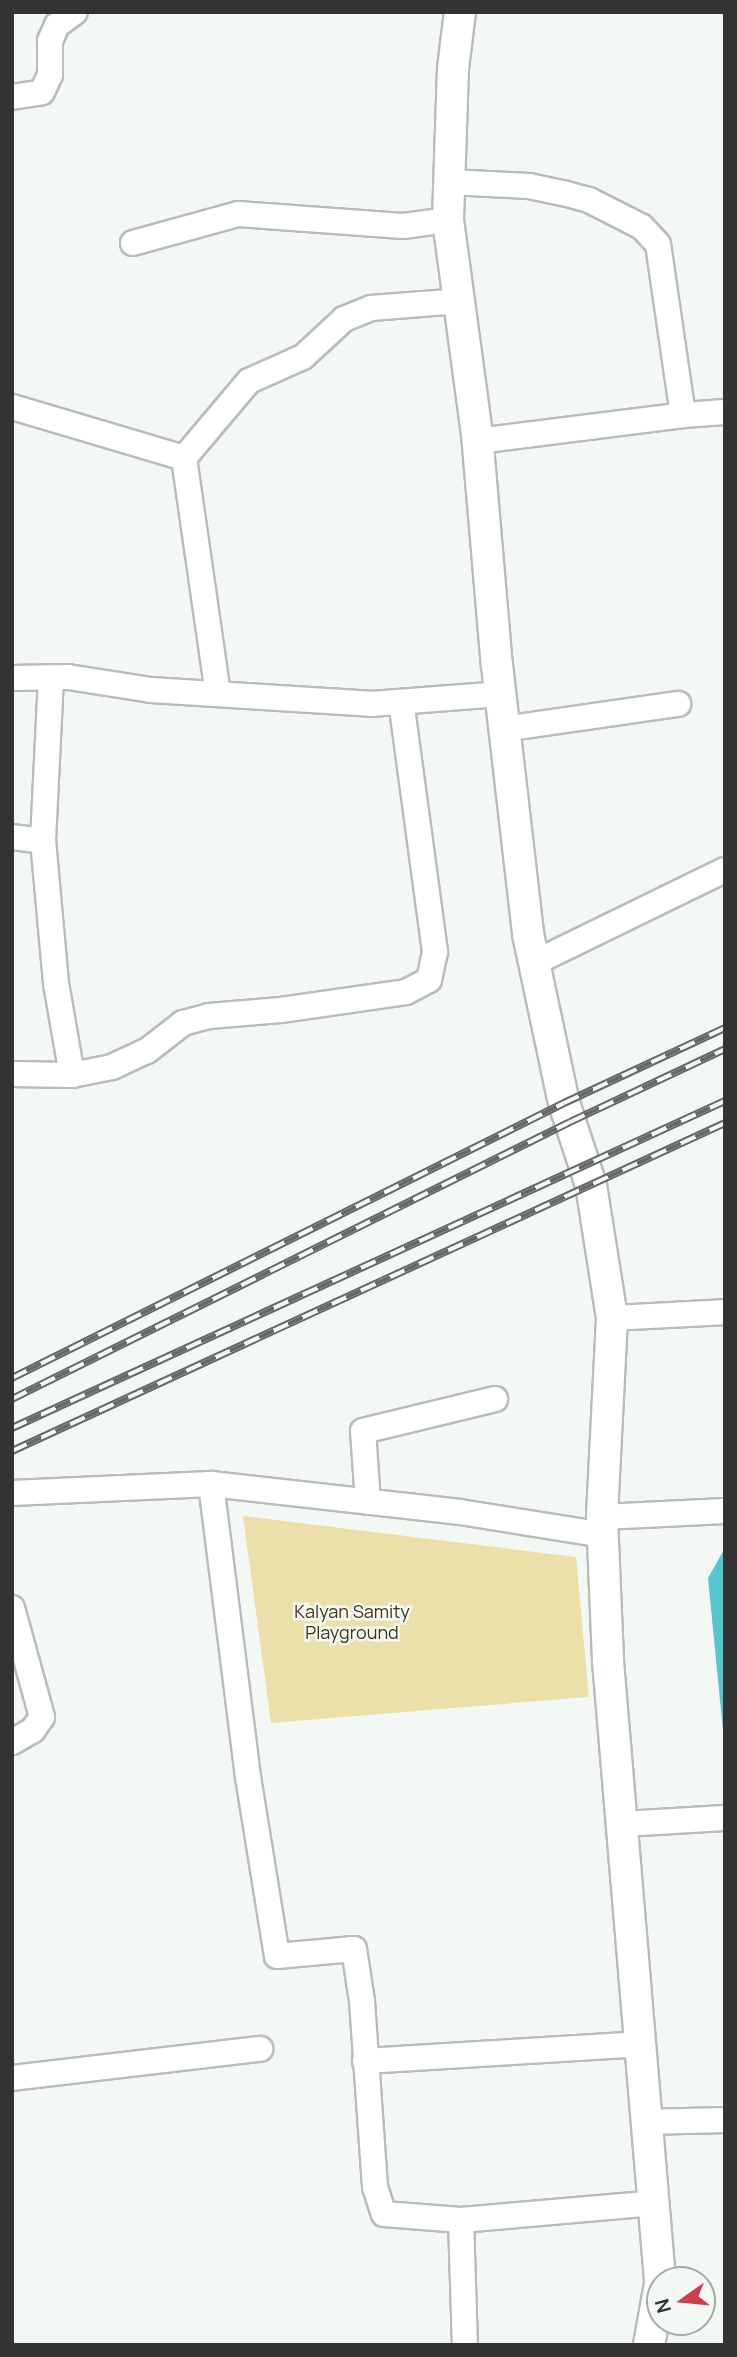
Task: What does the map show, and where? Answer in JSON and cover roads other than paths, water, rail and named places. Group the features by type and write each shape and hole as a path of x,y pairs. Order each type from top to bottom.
{"street":[{"path":"12,97 42,92 50,75 50,41 57,24 75,12"},
{"path":"460,12 453,68 448,220 478,441 504,729 534,963 564,1103 591,1185 612,1318 602,1526 608,1661 659,2266"},
{"path":"450,182 529,187 563,193 589,200 642,227 658,244 683,415"},
{"path":"133,243 238,214 403,226 448,220"},
{"path":"218,694 184,458 249,381 303,357 344,319 371,308 459,301"},
{"path":"12,407 184,458"},
{"path":"478,441 725,412"},
{"path":"12,678 51,678 218,694 371,704 500,694"},
{"path":"51,678 43,841 56,983 72,1075"},
{"path":"12,1074 72,1075 112,1067 146,1051 183,1023 209,1016 281,1010 406,992 429,981 435,952 401,702"},
{"path":"504,729 678,704"},
{"path":"12,837 43,841"},
{"path":"534,963 725,870"},
{"path":"612,1318 725,1312"},
{"path":"368,1502 363,1431 495,1399"},
{"path":"12,1493 211,1484 602,1526 725,1511"},
{"path":"211,1484 248,1777 277,1956 354,1949 362,2001 375,2187 384,2214 461,2220 654,2203"},
{"path":"12,1608 42,1717 33,1730 12,1742"},
{"path":"623,1824 725,1818"},
{"path":"365,2061 642,2044"},
{"path":"12,2078 261,2049"},
{"path":"646,2122 725,2120"},
{"path":"461,2220 465,2345"}],"water":[{"path":"725,1548 725,1751 708,1578"}],"railway":[{"path":"12,1378 564,1103 725,1028"},
{"path":"12,1399 570,1122 725,1049"},
{"path":"12,1428 725,1101"},
{"path":"12,1451 725,1123"}],"park label":[{"name":"Kalyan Samity Playground","path":"352,1622"}]}
